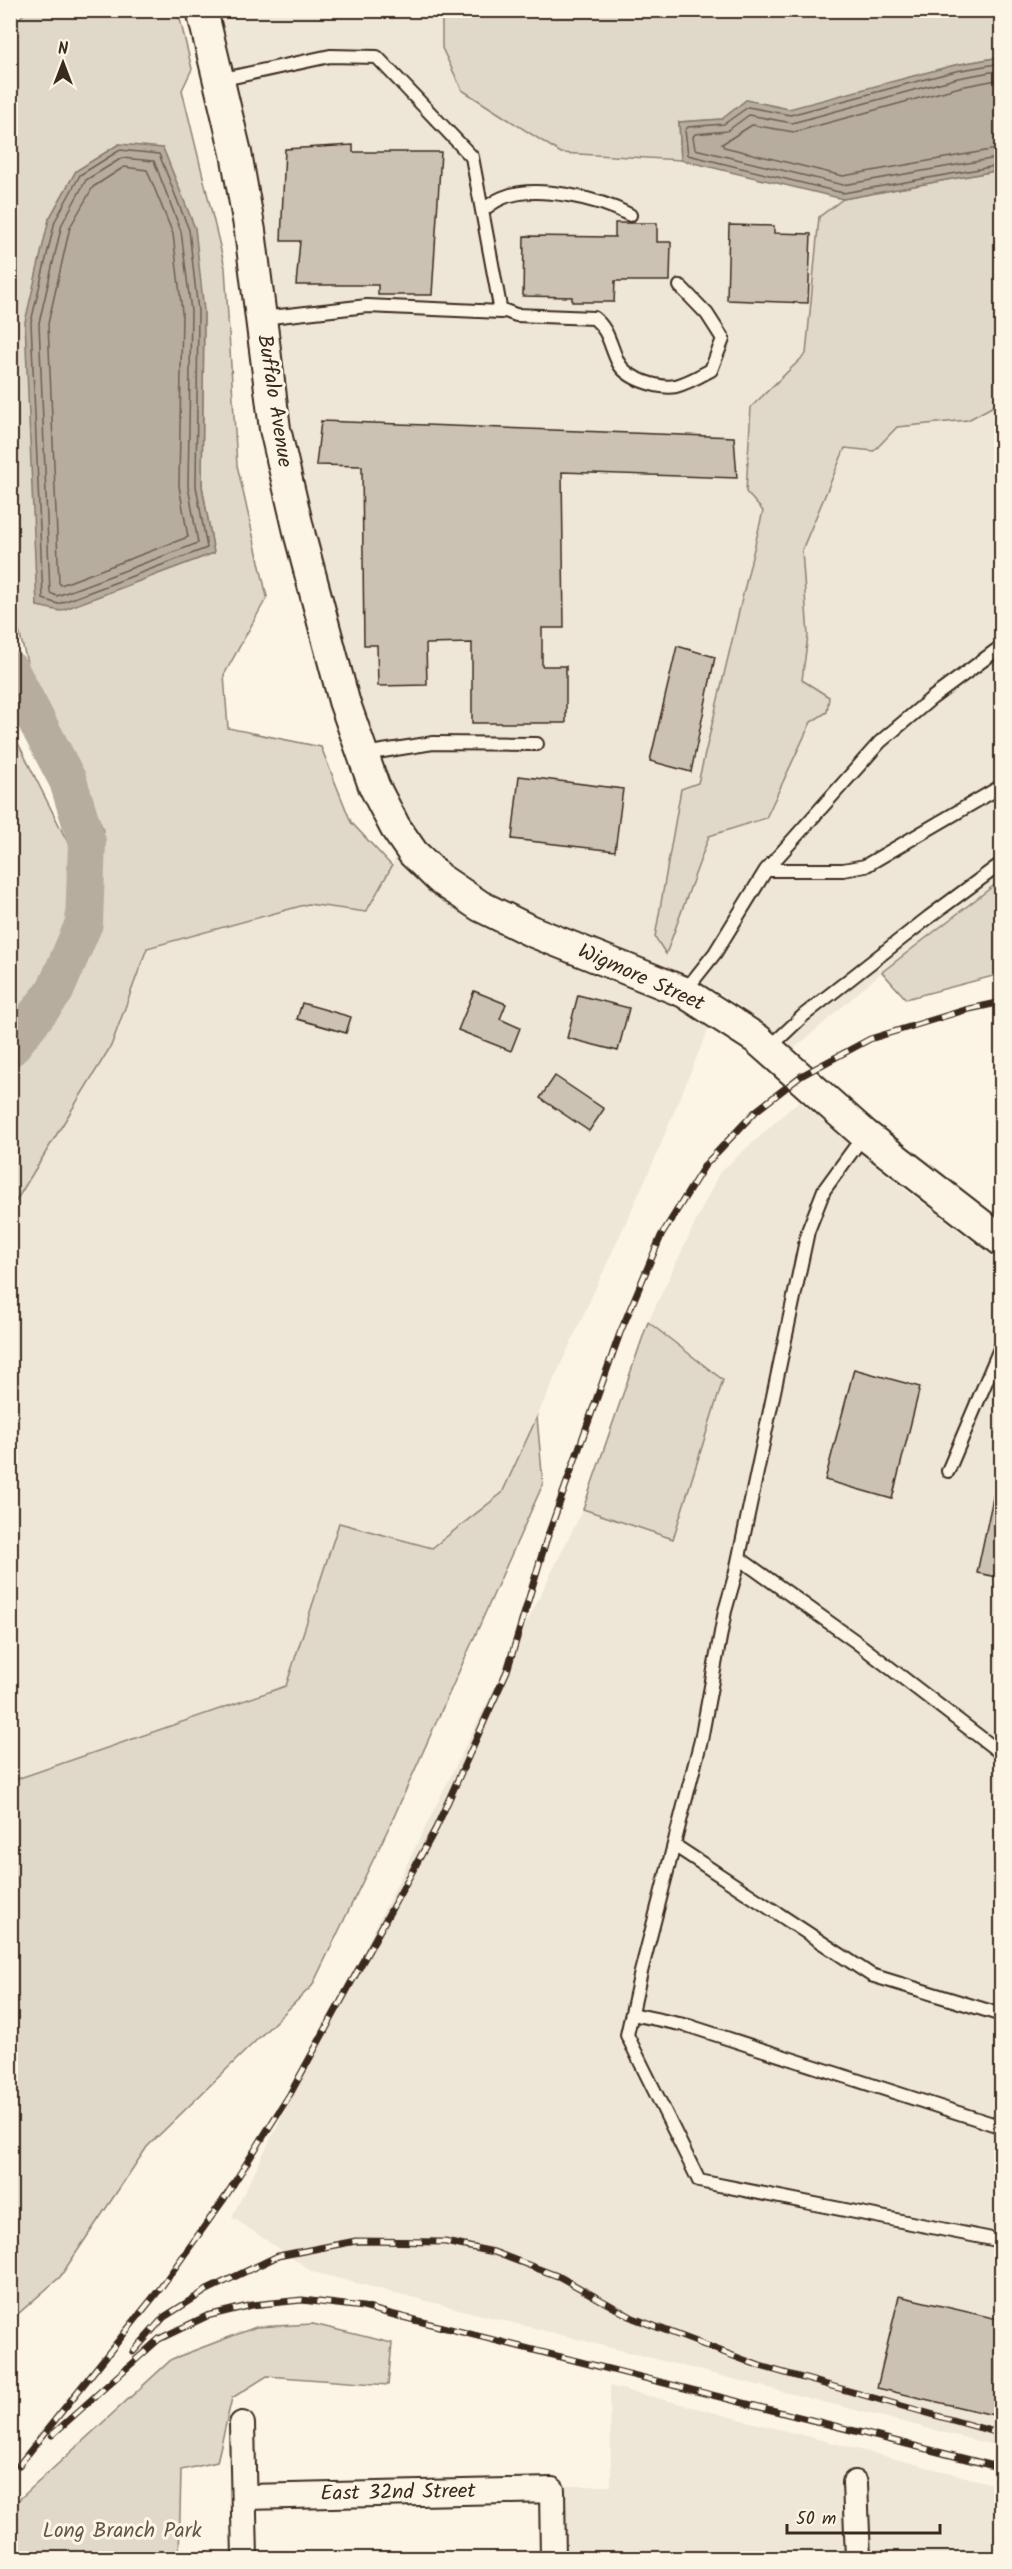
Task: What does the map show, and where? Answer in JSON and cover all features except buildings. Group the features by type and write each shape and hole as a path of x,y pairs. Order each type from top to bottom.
{"street":[{"name":"Buffalo Avenue","path":"202,10 250,231 275,429 344,701 374,786"},
{"name":"Wigmore Street","path":"374,786 395,827 413,853 440,879 480,906 531,931 684,992 768,1048 864,1134 1002,1241"},
{"path":"242,2424 245,2559"},
{"path":"855,2483 858,2559"},
{"name":"East 32nd Street","path":"244,2498 552,2490 553,2559"}],"lane":[{"path":"219,80 330,56 377,57 472,157 501,312 367,306 261,318"},
{"path":"482,211 503,197 533,193 600,202 630,215"},
{"path":"500,309 516,315 594,318 602,324 609,336 619,365 635,378 653,384 675,386 711,370 723,339 707,314 680,286"},
{"path":"684,992 715,953 766,870 880,742 932,698 1002,646"},
{"path":"363,754 433,743 537,744"},
{"path":"766,870 843,870 865,866 1002,786"},
{"path":"768,1048 804,1015 1002,863"},
{"path":"864,1134 824,1190 808,1231 739,1558 724,1611 701,1740 627,2035 699,2181 1002,2241"},
{"path":"948,1471 1002,1344"},
{"path":"739,1558 855,1641 1002,1754"},
{"path":"674,1845 871,1975 1002,2015"},
{"path":"632,2014 689,2026 1002,2127"}],"shaded area":[{"path":"215,11 442,11 442,48 561,153 681,160 843,199 819,217 806,354 751,407 763,511 698,783 666,953 709,836 766,818 811,722 829,697 802,681 808,636 802,550 845,448 874,451 897,427 968,420 1001,402 1001,880 882,972 794,1049 766,1025 718,992 479,895 414,835 387,790 355,705 286,424"},
{"path":"397,855 450,903 479,924 510,940 631,981 668,999 710,1025 653,1163 502,1493 432,1548 339,1523 286,1686 11,1781 10,1209 111,1046 147,948 308,904 366,912"},
{"path":"799,1101 889,1177 1001,1263 1001,2447 313,2272 232,2217 583,1509 673,1539 723,1380 648,1322 719,1173"},
{"path":"610,2386 1001,2486 1001,2558 561,2558 560,2486 611,2486"}],"green space":[{"path":"986,10 1001,15 1001,57 955,65 789,110 746,100 723,119 679,122 681,160 561,153 462,90 442,48 442,11"},
{"path":"27,11 170,11 180,19 192,69 182,90 225,267 237,465 267,597 224,675 228,728 321,747 351,822 392,866 366,912 308,904 147,948 111,1046 11,1209 11,1070 65,1001 100,921 103,829 28,666 11,601 11,26","holes":["119,144 204,311 202,486 214,553 59,610 37,606 49,219 76,171"]},
{"path":"1001,170 1001,402 968,420 897,427 874,451 845,448 802,550 808,636 802,680 829,697 827,712 811,722 766,818 709,836 666,954 655,937 681,789 698,783 763,511 746,492 751,407 806,354 819,217 843,199"},
{"path":"10,727 70,847 69,929 11,1030"},
{"path":"1001,880 1001,974 906,999 882,972"},
{"path":"648,1322 723,1380 673,1539 583,1509"},
{"path":"537,1417 543,1484 392,1821 312,1986 147,2147 60,2277 11,2320 11,1781 286,1686 339,1523 432,1548 502,1493"},
{"name":"Long Branch Park","path":"313,2324 392,2343 388,2385 267,2376 232,2398 217,2462 181,2470 179,2558 11,2558 11,2507 172,2359 256,2327"}],"water":[{"path":"1001,57 1001,170 843,199 681,160 679,122 722,119 746,100 789,109 955,65"},
{"path":"119,144 163,148 195,228 204,311 202,486 214,553 60,611 37,606 25,322 49,219 76,171"}],"waterway":[{"path":"10,670 68,781 87,842 84,923 55,991 10,1048"}],"railway":[{"path":"19,2465 159,2290 224,2199 290,2094 436,1828 507,1671 546,1541 620,1333 661,1236 705,1165 756,1111 801,1076 870,1039 965,1010 1002,1002"},
{"path":"133,2352 164,2317 207,2290 278,2256 356,2241 445,2242 494,2252 560,2277 633,2318 760,2366 1002,2434"},
{"path":"52,2435 159,2339 207,2316 252,2305 302,2300 363,2307 1002,2468"}]}
